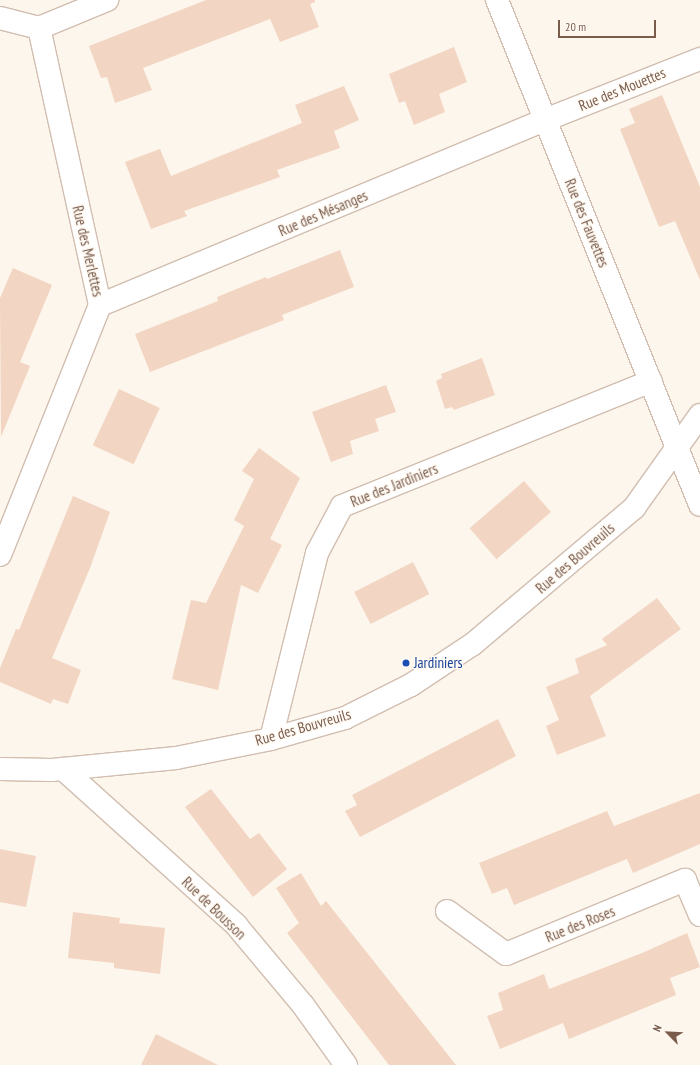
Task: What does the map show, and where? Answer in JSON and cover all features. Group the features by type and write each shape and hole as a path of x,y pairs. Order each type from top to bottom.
{"street":[{"path":"0,18 38,28 107,0"},
{"name":"Rue des Fauvettes","path":"497,0 700,505"},
{"name":"Rue des Merlettes","path":"0,555 100,305 38,28"},
{"name":"Rue des Mouettes","path":"545,120 700,59"},
{"name":"Rue des Mésanges","path":"100,305 545,120"},
{"name":"Rue des Jardiniers","path":"271,739 317,553 342,506 651,381"},
{"path":"676,447 700,415"},
{"name":"Rue des Bouvreuils","path":"0,769 63,769 176,758 271,739 345,718 411,686 473,644 634,508 676,447"},
{"name":"Rue de Bousson","path":"63,769 236,925 303,1005 346,1065"},
{"name":"Rue des Roses","path":"447,911 506,954 685,880 700,915"}],"building":[{"path":"206,0 315,0 315,2 310,4 319,27 280,42 270,19 143,68 152,90 115,103 107,77 101,78 89,46"},
{"path":"454,47 467,82 439,94 445,112 414,125 405,101 399,103 389,74"},
{"path":"344,86 359,120 334,131 340,148 277,170 280,177 184,211 187,216 151,229 125,162 160,149 171,176 302,123 295,105"},
{"path":"662,95 700,187 700,280 675,221 659,227 620,129 635,123 629,109"},
{"path":"340,250 354,287 282,315 284,320 150,372 135,334 218,301 217,297"},
{"path":"13,268 52,285 20,362 30,366 1,437 0,298"},
{"path":"482,358 495,395 454,410 452,407 445,409 436,381 442,378 441,374"},
{"path":"386,385 396,412 375,419 379,431 350,441 353,454 331,462 312,412"},
{"path":"119,389 160,408 134,464 93,445"},
{"path":"259,448 300,478 270,539 282,545 258,593 241,585 218,690 172,679 191,600 206,603 244,526 234,520 254,479 242,471"},
{"path":"524,481 551,512 497,559 470,528"},
{"path":"73,496 110,512 90,568 52,658 81,670 68,704 53,699 51,704 0,682 0,668 16,629 19,630"},
{"path":"413,562 429,594 371,624 354,592"},
{"path":"657,598 681,629 590,696 606,736 557,755 546,726 559,720 546,687 579,673 575,659 607,645 602,639"},
{"path":"498,719 516,756 360,837 345,811 357,805 352,795"},
{"path":"211,789 250,839 259,833 287,869 253,897 185,807"},
{"path":"700,793 700,844 633,873 627,859 514,905 507,888 492,894 479,863 607,811 614,826"},
{"path":"0,849 36,856 26,907 0,902"},
{"path":"301,873 321,906 326,901 456,1065 389,1065 287,933 299,923 276,888"},
{"path":"73,912 120,918 119,923 165,928 160,974 114,968 114,963 68,958"},
{"path":"687,933 700,967 670,978 676,995 569,1039 563,1023 500,1049 487,1016 503,1010 498,993 544,974 549,989 642,953"},
{"path":"156,1034 218,1065 141,1065"}],"place":[{"name":"Jardiniers","path":"406,663"}]}
